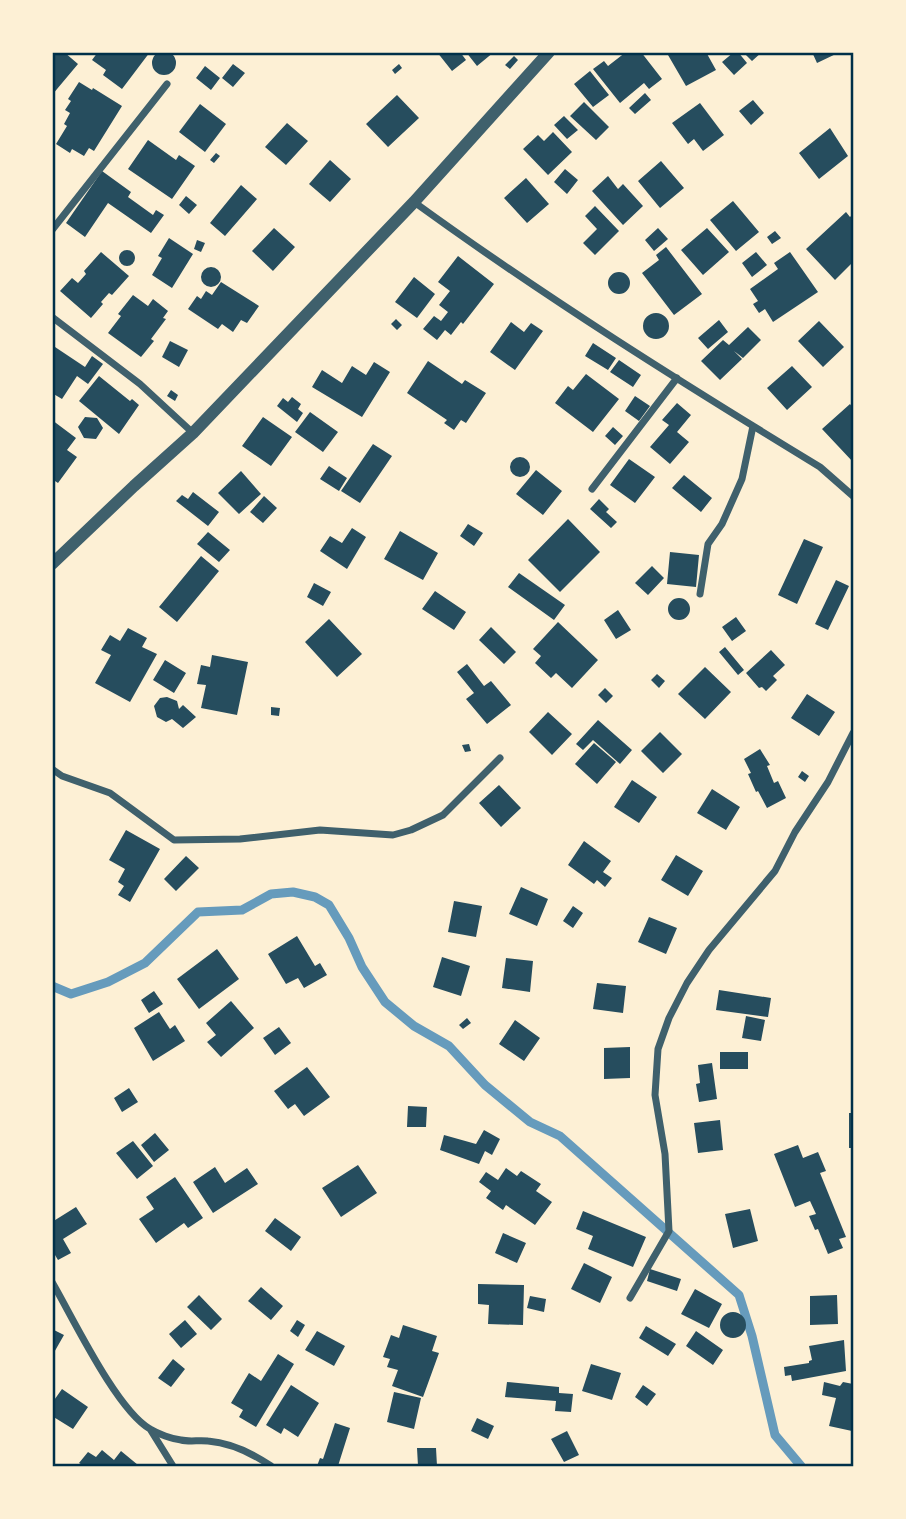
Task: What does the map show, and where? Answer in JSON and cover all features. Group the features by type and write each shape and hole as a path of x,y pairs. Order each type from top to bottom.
{"street":[{"path":"52,564 193,433 414,202 549,52"},
{"path":"52,230 167,84"},
{"path":"414,202 494,260 677,379 820,467 853,496"},
{"path":"52,317 140,384 193,433"},
{"path":"592,489 677,379"},
{"path":"700,594 708,544 722,524 743,479 753,426"},
{"path":"630,1298 670,1231 665,1154 655,1094 658,1049 669,1018 687,983 709,950 775,871 795,832 828,782 853,733"},
{"path":"52,769 62,776 110,793 174,841 184,842 320,830 393,835 411,831 443,816 500,758"},
{"path":"52,1282 115,1389 150,1430 173,1466"},
{"path":"150,1430 181,1440 226,1443 254,1454 271,1466"}],"building":[{"path":"164,51 172,55 176,63 172,71 164,75 156,71 152,63 156,55"},
{"path":"52,52 64,52 78,64 52,95"},
{"path":"98,52 150,52 122,89 103,75 106,70 92,60"},
{"path":"437,52 460,52 466,60 452,71"},
{"path":"466,52 494,52 477,66"},
{"path":"626,52 641,52 662,79 649,89 644,83 620,103 593,69 604,61 608,66"},
{"path":"672,52 698,52 700,55 706,52 716,70 686,86 668,55"},
{"path":"734,52 738,52 747,63 734,75 722,62"},
{"path":"743,52 762,52 752,61"},
{"path":"812,52 840,52 817,63"},
{"path":"514,56 518,60 510,69 505,65"},
{"path":"233,64 245,73 233,87 222,78"},
{"path":"399,64 402,68 395,74 392,70"},
{"path":"205,66 220,78 211,90 196,78"},
{"path":"590,71 609,95 593,107 574,84"},
{"path":"79,82 122,106 94,151 89,148 84,156 72,149 70,153 56,144 67,126 64,124 70,113 65,110 71,101 68,99"},
{"path":"645,93 651,100 635,114 629,108"},
{"path":"397,95 419,118 388,147 366,124"},
{"path":"753,100 764,113 751,125 739,111"},
{"path":"584,102 609,127 596,140 570,116"},
{"path":"700,103 724,135 703,151 694,139 688,144 672,123"},
{"path":"200,104 226,124 205,152 179,132"},
{"path":"564,116 578,130 567,139 554,125"},
{"path":"287,123 308,141 286,165 265,147"},
{"path":"830,128 848,156 819,179 799,153"},
{"path":"553,132 572,152 548,175 523,149 538,135 544,141"},
{"path":"148,140 176,160 179,155 195,166 172,199 128,169"},
{"path":"216,153 220,156 214,163 210,160"},
{"path":"330,160 351,179 330,202 309,184"},
{"path":"661,161 684,188 660,208 638,181"},
{"path":"565,169 578,180 567,194 554,182"},
{"path":"102,171 131,192 128,197 153,215 156,210 164,215 151,233 108,203 85,237 66,223"},
{"path":"608,176 618,189 623,184 643,206 623,225 592,191"},
{"path":"526,178 549,204 527,223 504,198"},
{"path":"241,185 257,199 225,236 210,223"},
{"path":"186,196 197,205 189,214 179,205"},
{"path":"733,201 759,232 736,251 710,220"},
{"path":"595,206 619,231 595,255 583,243 597,229 585,216"},
{"path":"846,212 850,217 853,214 853,262 835,280 806,249"},
{"path":"274,228 295,247 273,271 252,251"},
{"path":"658,228 668,239 654,251 645,240"},
{"path":"707,228 729,252 703,275 681,250"},
{"path":"775,231 781,238 772,244 767,237"},
{"path":"169,238 193,254 172,288 152,275 162,258 158,256"},
{"path":"197,240 205,243 201,252 194,249"},
{"path":"666,247 702,294 674,315 642,273 659,260 656,255"},
{"path":"127,250 133,252 133,264 127,266 121,264 119,258 121,252"},
{"path":"101,252 129,276 112,295 109,293 91,318 60,291 72,278 78,283 86,274 84,271"},
{"path":"756,252 767,265 752,277 742,263"},
{"path":"790,252 818,292 773,322 765,309 759,313 753,304 758,301 750,289 778,269 774,263"},
{"path":"458,256 494,284 463,324 461,322 451,335 445,330 437,340 423,329 434,316 441,321 448,312 439,305 450,291 438,282"},
{"path":"207,267 215,267 221,277 215,287 207,287 201,281 201,273"},
{"path":"619,272 627,275 630,283 627,291 619,294 611,291 608,283 611,275"},
{"path":"414,277 435,294 417,318 395,302"},
{"path":"221,282 259,306 247,323 241,320 233,332 222,324 218,329 188,309 197,296 201,299 206,291 212,295"},
{"path":"133,295 148,306 153,299 168,311 163,318 166,319 151,339 154,341 141,357 108,333"},
{"path":"656,313 665,317 669,326 665,335 656,339 647,335 643,326 647,317"},
{"path":"396,319 402,325 397,330 391,324"},
{"path":"719,320 728,332 708,349 698,338"},
{"path":"819,321 844,347 823,367 798,341"},
{"path":"511,322 524,332 531,323 543,331 515,370 490,352"},
{"path":"748,327 761,340 743,358 734,351 742,359 720,380 701,361 723,340 729,345"},
{"path":"170,341 188,350 179,367 162,357"},
{"path":"593,343 616,358 608,370 585,356"},
{"path":"52,345 85,367 92,356 103,364 88,384 77,376 62,399 52,393"},
{"path":"619,360 641,375 633,387 610,372"},
{"path":"428,361 462,384 465,380 486,393 466,423 461,420 454,430 444,423 447,420 407,393"},
{"path":"374,362 390,372 362,417 312,387 322,370 342,383 352,366 366,375"},
{"path":"792,366 812,387 787,410 767,388"},
{"path":"586,374 619,399 593,432 555,403 568,386 573,390"},
{"path":"99,376 139,405 119,434 79,401"},
{"path":"171,390 178,395 175,401 167,396"},
{"path":"635,396 650,406 639,421 625,411"},
{"path":"292,397 301,404 298,409 303,413 297,422 277,406 283,398 288,402"},
{"path":"677,403 691,415 677,432 689,442 670,464 650,447 669,425 662,420"},
{"path":"850,404 853,408 853,462 822,429"},
{"path":"310,412 338,432 323,452 295,432"},
{"path":"85,417 97,418 103,428 96,439 84,438 78,427"},
{"path":"263,417 292,437 271,466 242,446"},
{"path":"52,420 76,438 67,450 77,457 58,483 52,479"},
{"path":"613,427 623,436 615,445 605,436"},
{"path":"373,444 392,456 360,503 341,491"},
{"path":"520,457 527,460 530,467 527,474 520,477 513,474 510,467 513,460"},
{"path":"629,459 655,477 635,503 610,485"},
{"path":"329,466 347,478 339,491 320,479"},
{"path":"536,470 562,491 543,515 516,494"},
{"path":"241,471 261,494 239,514 218,493"},
{"path":"684,475 712,498 701,512 672,488"},
{"path":"193,492 219,512 208,526 176,501 182,495 188,499"},
{"path":"264,496 277,508 263,523 250,512"},
{"path":"599,499 609,509 606,512 617,522 611,528 590,509"},
{"path":"568,519 600,552 560,592 528,560"},
{"path":"468,524 483,533 474,546 460,536"},
{"path":"352,528 366,537 347,569 320,551 330,536 342,543"},
{"path":"400,531 438,553 423,580 384,559"},
{"path":"208,532 230,550 219,562 197,544"},
{"path":"804,539 823,547 797,604 778,595"},
{"path":"670,552 699,555 696,587 667,584"},
{"path":"201,556 219,571 177,622 159,607"},
{"path":"652,566 664,578 648,595 635,583"},
{"path":"519,573 565,605 554,620 508,587"},
{"path":"836,580 849,586 828,630 815,624"},
{"path":"314,583 331,592 323,606 307,597"},
{"path":"435,591 466,612 454,630 422,609"},
{"path":"679,598 687,601 690,609 687,617 679,620 671,617 668,609 671,601"},
{"path":"618,610 631,630 616,639 604,620"},
{"path":"736,617 746,631 732,641 722,627"},
{"path":"329,619 362,654 337,677 305,642"},
{"path":"558,622 598,660 572,688 556,673 551,678 535,663 541,656 533,649"},
{"path":"491,627 516,652 504,664 479,640"},
{"path":"128,628 147,638 142,647 157,654 130,702 95,683 111,655 101,650 110,635 120,641"},
{"path":"725,647 744,670 738,675 719,652"},
{"path":"771,650 785,665 773,676 777,680 766,691 762,687 759,688 746,673"},
{"path":"212,655 248,662 237,715 201,708 206,685 197,684 201,665 210,667"},
{"path":"165,660 186,673 174,693 153,680"},
{"path":"467,664 484,686 491,681 511,705 487,724 466,699 474,693 457,672"},
{"path":"705,667 731,692 705,719 678,694"},
{"path":"657,674 665,681 659,688 651,680"},
{"path":"605,688 613,696 606,703 598,695"},
{"path":"807,694 835,712 819,736 791,718"},
{"path":"167,697 177,701 179,709 183,705 196,717 183,728 172,719 166,722 157,717 154,706 160,698"},
{"path":"271,707 280,708 279,716 271,715"},
{"path":"548,712 572,734 552,755 529,732"},
{"path":"598,720 632,750 620,764 593,740 583,750 576,744"},
{"path":"660,732 682,754 663,773 641,751"},
{"path":"594,743 616,762 597,784 575,764"},
{"path":"469,744 471,751 465,752 462,745"},
{"path":"760,749 770,765 767,766 774,783 778,781 786,798 767,808 758,791 756,792 744,759"},
{"path":"802,771 809,776 805,782 798,777"},
{"path":"632,780 657,797 639,823 614,807"},
{"path":"499,785 521,808 501,827 479,803"},
{"path":"712,789 740,807 726,830 697,813"},
{"path":"126,830 160,849 130,902 118,895 124,886 118,882 125,869 109,860"},
{"path":"584,841 611,861 603,872 612,878 605,887 597,880 594,884 568,865"},
{"path":"676,855 703,871 688,896 661,880"},
{"path":"186,856 199,868 176,891 164,879"},
{"path":"521,887 548,899 537,926 509,914"},
{"path":"454,901 482,906 476,937 448,932"},
{"path":"573,906 583,913 573,928 563,921"},
{"path":"649,917 677,928 666,954 638,942"},
{"path":"297,936 315,966 320,963 327,975 304,988 298,978 286,984 268,954"},
{"path":"217,949 239,979 199,1009 177,979"},
{"path":"442,957 470,966 461,996 433,987"},
{"path":"506,958 533,961 530,992 502,988"},
{"path":"597,983 626,986 623,1013 593,1009"},
{"path":"719,990 771,998 768,1017 716,1010"},
{"path":"154,991 163,1004 149,1013 141,1000"},
{"path":"231,1001 254,1028 221,1057 207,1042 216,1035 206,1023"},
{"path":"159,1012 170,1029 175,1025 185,1041 153,1061 134,1028"},
{"path":"746,1016 765,1020 761,1041 742,1038"},
{"path":"467,1018 471,1023 463,1029 459,1025"},
{"path":"515,1020 540,1038 524,1061 499,1044"},
{"path":"279,1027 291,1043 275,1055 263,1038"},
{"path":"630,1047 630,1078 604,1079 604,1048"},
{"path":"720,1052 748,1052 748,1069 720,1069"},
{"path":"712,1063 717,1099 699,1102 696,1084 700,1083 698,1065"},
{"path":"307,1067 330,1097 304,1116 295,1104 288,1109 274,1091"},
{"path":"129,1088 138,1102 122,1112 114,1098"},
{"path":"408,1106 427,1107 426,1127 407,1127"},
{"path":"849,1113 853,1113 853,1148 849,1148"},
{"path":"720,1120 723,1150 698,1153 694,1123"},
{"path":"484,1130 500,1139 492,1155 485,1151 479,1164 440,1150 444,1135 476,1144"},
{"path":"155,1133 169,1150 154,1162 141,1145"},
{"path":"133,1141 153,1166 137,1179 116,1153"},
{"path":"798,1145 803,1158 818,1152 826,1171 820,1173 846,1237 839,1239 843,1248 828,1254 818,1229 815,1230 809,1216 816,1214 810,1201 795,1207 774,1154"},
{"path":"358,1165 377,1193 341,1217 322,1188"},
{"path":"215,1167 225,1183 247,1168 258,1184 213,1213 193,1182"},
{"path":"506,1168 517,1176 521,1171 541,1184 536,1191 552,1202 535,1225 506,1205 503,1210 486,1198 491,1191 479,1182 486,1172 498,1180"},
{"path":"175,1177 203,1218 188,1228 184,1223 156,1243 139,1219 154,1209 146,1197"},
{"path":"76,1207 87,1224 63,1239 71,1253 58,1260 52,1250 52,1222"},
{"path":"750,1209 758,1241 733,1248 725,1214"},
{"path":"583,1211 646,1237 633,1267 588,1249 593,1236 576,1229"},
{"path":"275,1218 301,1237 291,1251 265,1231"},
{"path":"503,1233 526,1243 517,1263 495,1253"},
{"path":"584,1263 612,1277 600,1303 571,1289"},
{"path":"650,1269 681,1279 677,1291 647,1281"},
{"path":"478,1284 524,1285 523,1325 488,1324 489,1305 478,1304"},
{"path":"261,1287 283,1306 271,1320 248,1301"},
{"path":"695,1289 722,1304 709,1328 681,1314"},
{"path":"199,1295 222,1319 211,1330 187,1307"},
{"path":"837,1295 838,1324 810,1325 810,1296"},
{"path":"530,1296 546,1299 544,1312 527,1308"},
{"path":"733,1312 742,1316 746,1325 742,1334 733,1338 724,1334 720,1325 724,1316"},
{"path":"185,1320 197,1334 181,1348 169,1334"},
{"path":"297,1320 305,1325 298,1337 290,1331"},
{"path":"403,1325 437,1336 432,1351 439,1353 423,1397 392,1386 398,1370 387,1367 390,1359 383,1357 391,1335 399,1338"},
{"path":"646,1326 676,1344 668,1356 639,1338"},
{"path":"52,1329 64,1335 52,1356"},
{"path":"317,1331 345,1346 334,1366 305,1350"},
{"path":"696,1331 723,1350 713,1365 686,1346"},
{"path":"844,1340 846,1371 792,1381 791,1375 785,1376 784,1367 809,1363 812,1360 809,1346"},
{"path":"278,1354 294,1364 256,1427 239,1417 243,1410 231,1403 249,1373 261,1381"},
{"path":"173,1359 185,1369 171,1387 158,1378"},
{"path":"591,1364 621,1373 612,1400 582,1391"},
{"path":"507,1382 559,1387 559,1393 573,1394 571,1412 555,1411 556,1401 505,1397"},
{"path":"824,1382 840,1386 843,1382 853,1384 852,1431 829,1426 836,1398 822,1395"},
{"path":"291,1385 319,1403 298,1437 284,1428 281,1434 266,1425"},
{"path":"643,1385 656,1394 647,1406 635,1397"},
{"path":"62,1389 88,1407 73,1429 52,1416 52,1403"},
{"path":"394,1392 421,1398 414,1429 387,1422"},
{"path":"477,1418 494,1426 488,1439 471,1431"},
{"path":"335,1423 350,1428 338,1466 317,1466 320,1458 323,1459"},
{"path":"567,1431 579,1455 564,1462 551,1439"},
{"path":"417,1448 436,1448 437,1466 418,1466"},
{"path":"102,1450 114,1460 121,1451 138,1465 84,1466 79,1463 88,1452 96,1457"}],"waterway":[{"path":"52,986 71,994 108,982 145,963 198,912 242,910 271,894 293,892 315,897 329,905 349,938 362,967 385,1002 414,1026 449,1046 485,1085 530,1122 560,1136 739,1295 752,1336 775,1435 801,1466"}]}
